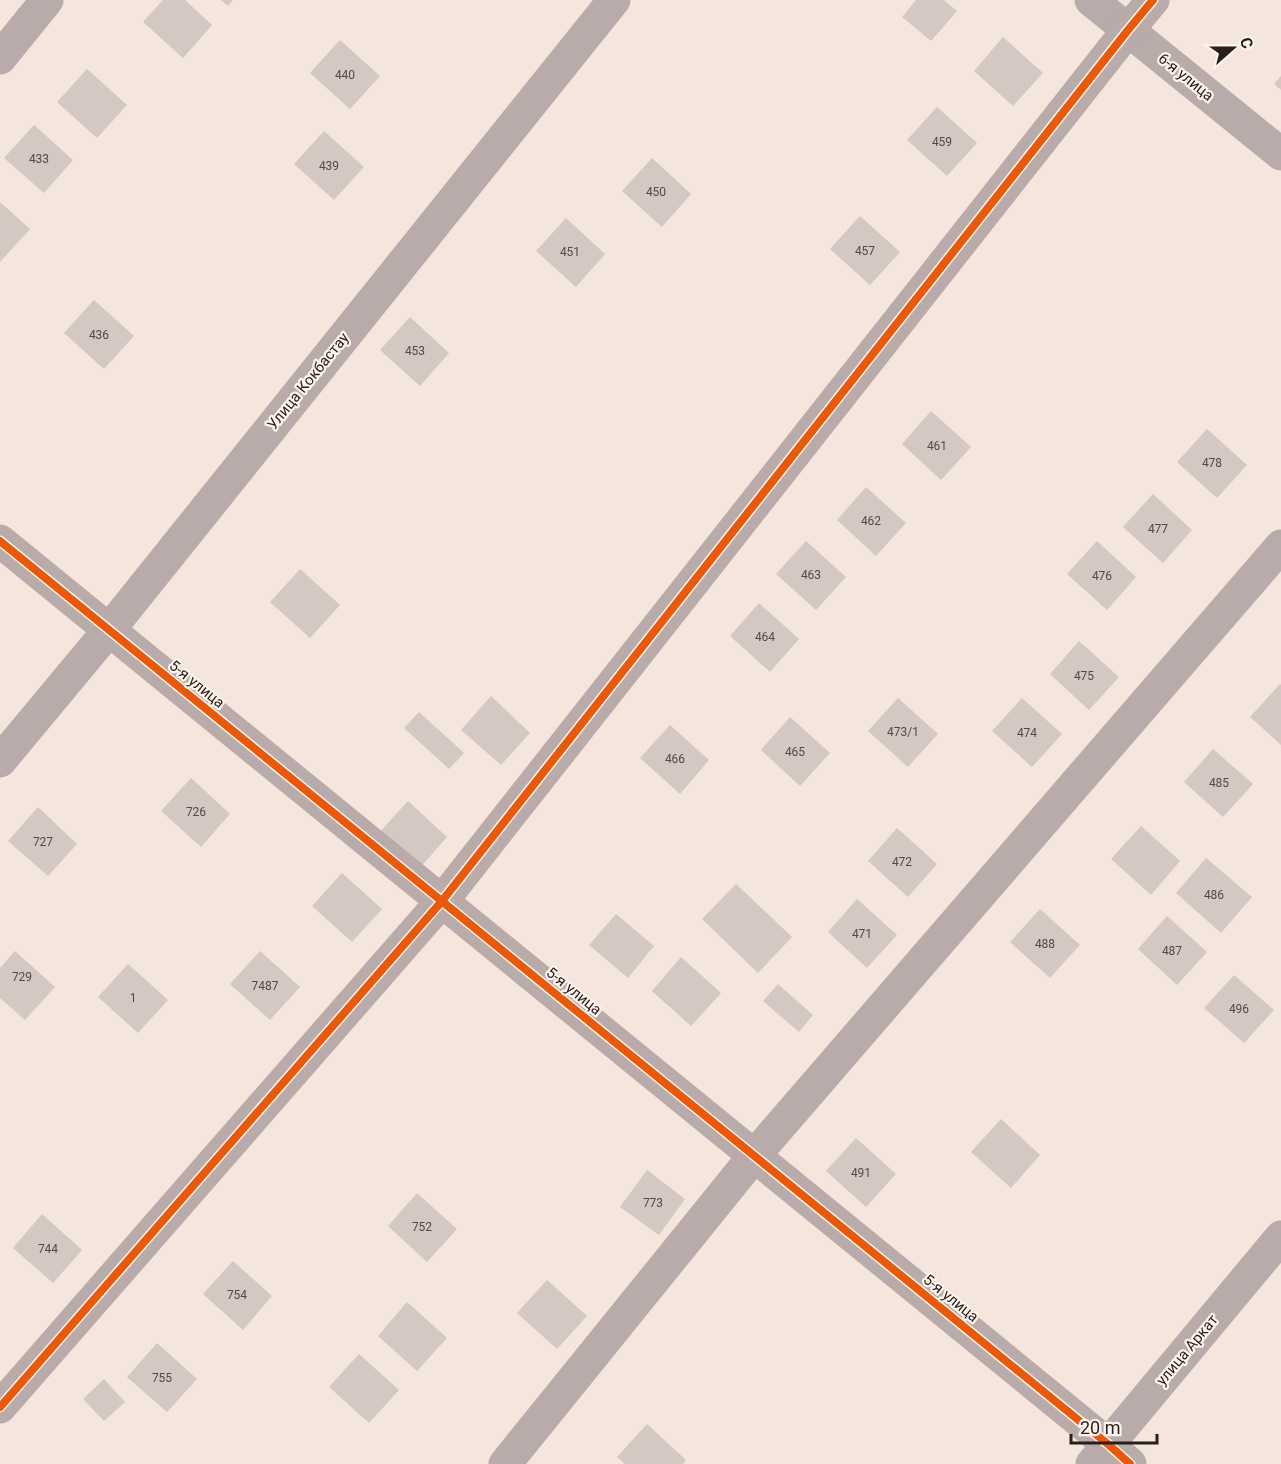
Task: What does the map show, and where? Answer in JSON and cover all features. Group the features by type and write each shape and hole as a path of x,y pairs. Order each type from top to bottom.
{"street":[{"path":"0,58 47,0"},
{"name":"Улица Кокбастау","path":"0,761 109,630 614,0"},
{"name":"6-я улица","path":"1091,0 1281,154"},
{"path":"0,1407 442,901 1153,0"},
{"name":"5-я улица","path":"0,541 754,1156 1110,1458"},
{"path":"505,1464 754,1156 1281,546"},
{"name":"улица Аркат","path":"1110,1458 1281,1237"}],"building":[{"path":"163,0 185,0 212,25 183,58 143,22"},
{"path":"221,0 233,0 228,6"},
{"path":"916,0 944,0 957,11 931,41 902,17"},
{"path":"1003,37 1043,73 1013,106 974,71"},
{"path":"340,40 380,76 350,109 310,73"},
{"path":"87,69 127,105 97,138 57,102"},
{"path":"1281,76 1281,90 1274,84"},
{"path":"937,107 977,143 947,176 907,140"},
{"path":"34,125 73,160 44,193 4,158"},
{"path":"324,131 364,167 334,200 294,164"},
{"path":"652,158 691,194 662,227 622,191"},
{"path":"0,202 30,229 0,262"},
{"path":"860,216 900,252 870,285 830,249"},
{"path":"566,218 605,254 576,287 536,251"},
{"path":"94,300 134,336 104,369 64,333"},
{"path":"410,317 449,353 420,386 380,350"},
{"path":"931,411 971,447 941,480 902,444"},
{"path":"1207,429 1247,465 1217,498 1177,462"},
{"path":"866,487 906,523 876,556 837,520"},
{"path":"1153,494 1192,530 1163,563 1123,527"},
{"path":"806,541 846,577 816,610 776,574"},
{"path":"1097,541 1136,577 1107,610 1067,574"},
{"path":"300,569 340,605 310,638 270,602"},
{"path":"759,603 799,639 770,672 730,636"},
{"path":"1079,641 1119,677 1089,710 1050,674"},
{"path":"1281,685 1281,745 1250,717"},
{"path":"491,696 530,733 501,765 461,730"},
{"path":"898,698 938,734 908,767 868,731"},
{"path":"1022,698 1062,734 1032,767 992,731"},
{"path":"419,712 464,753 449,769 404,728"},
{"path":"790,717 830,753 800,786 761,750"},
{"path":"670,725 709,760 680,794 640,758"},
{"path":"1213,749 1253,784 1223,817 1184,782"},
{"path":"191,778 230,814 201,847 161,811"},
{"path":"408,801 447,837 418,870 378,834"},
{"path":"38,807 77,844 48,876 8,841"},
{"path":"1141,826 1180,861 1151,895 1111,859"},
{"path":"897,828 937,864 908,897 868,861"},
{"path":"1206,858 1252,897 1221,933 1176,893"},
{"path":"342,873 382,909 352,942 312,906"},
{"path":"736,884 792,937 758,973 702,919"},
{"path":"857,899 897,935 867,968 828,932"},
{"path":"1040,909 1080,945 1050,978 1010,942"},
{"path":"616,914 654,946 628,978 589,945"},
{"path":"1167,916 1207,952 1177,985 1138,949"},
{"path":"15,951 55,987 25,1020 0,998 0,968"},
{"path":"260,951 300,987 270,1020 230,984"},
{"path":"681,957 721,993 691,1026 652,991"},
{"path":"128,964 168,1000 138,1033 98,997"},
{"path":"1234,975 1274,1010 1244,1043 1204,1008"},
{"path":"778,984 813,1015 799,1032 763,1001"},
{"path":"1001,1119 1040,1155 1011,1188 971,1152"},
{"path":"856,1138 896,1174 866,1207 826,1171"},
{"path":"647,1170 685,1199 659,1235 620,1207"},
{"path":"417,1193 457,1229 427,1262 388,1226"},
{"path":"42,1214 82,1250 53,1283 13,1248"},
{"path":"233,1261 272,1296 243,1330 203,1294"},
{"path":"547,1280 587,1316 557,1349 517,1313"},
{"path":"407,1302 447,1338 417,1371 378,1336"},
{"path":"157,1343 197,1379 167,1412 127,1377"},
{"path":"359,1354 399,1390 369,1423 329,1387"},
{"path":"104,1379 125,1402 104,1421 83,1399"},
{"path":"647,1424 686,1460 683,1464 625,1464 617,1457"}],"cycle path":[{"path":"0,1407 442,901 1153,0"},
{"path":"0,541 1130,1464"}]}
